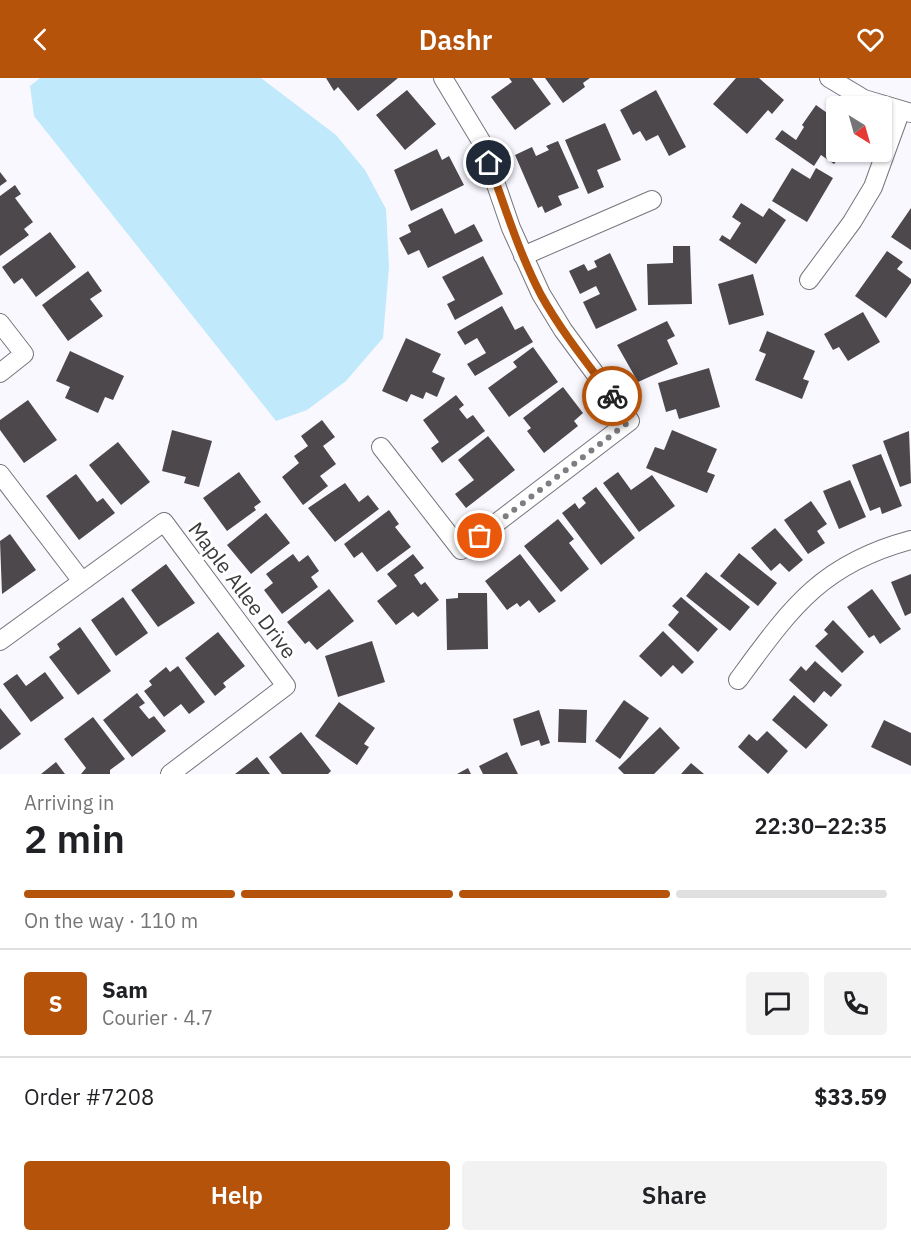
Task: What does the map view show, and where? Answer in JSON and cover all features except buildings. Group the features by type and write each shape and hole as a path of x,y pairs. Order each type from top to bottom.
{"street":[{"path":"381,447 461,550 630,421 563,330 541,294 523,256 481,141 443,78"},
{"path":"809,280 852,222 873,187 906,111 864,99 829,78"},
{"path":"523,256 652,200"},
{"path":"0,323 24,354 0,373"},
{"path":"0,474 81,580 0,641"},
{"name":"Maple Allee Drive","path":"81,580 164,522 286,686 170,774"},
{"path":"738,680 780,623 814,587 848,562 911,540"}],"water":[{"path":"40,78 261,78 336,135 365,170 386,209 389,267 383,338 346,381 307,410 276,421 34,116 30,86"}],"way so far":[{"path":"480,536 630,421 612,396"}],"route":[{"path":"489,163 511,228 541,294 563,330 612,396"}]}
